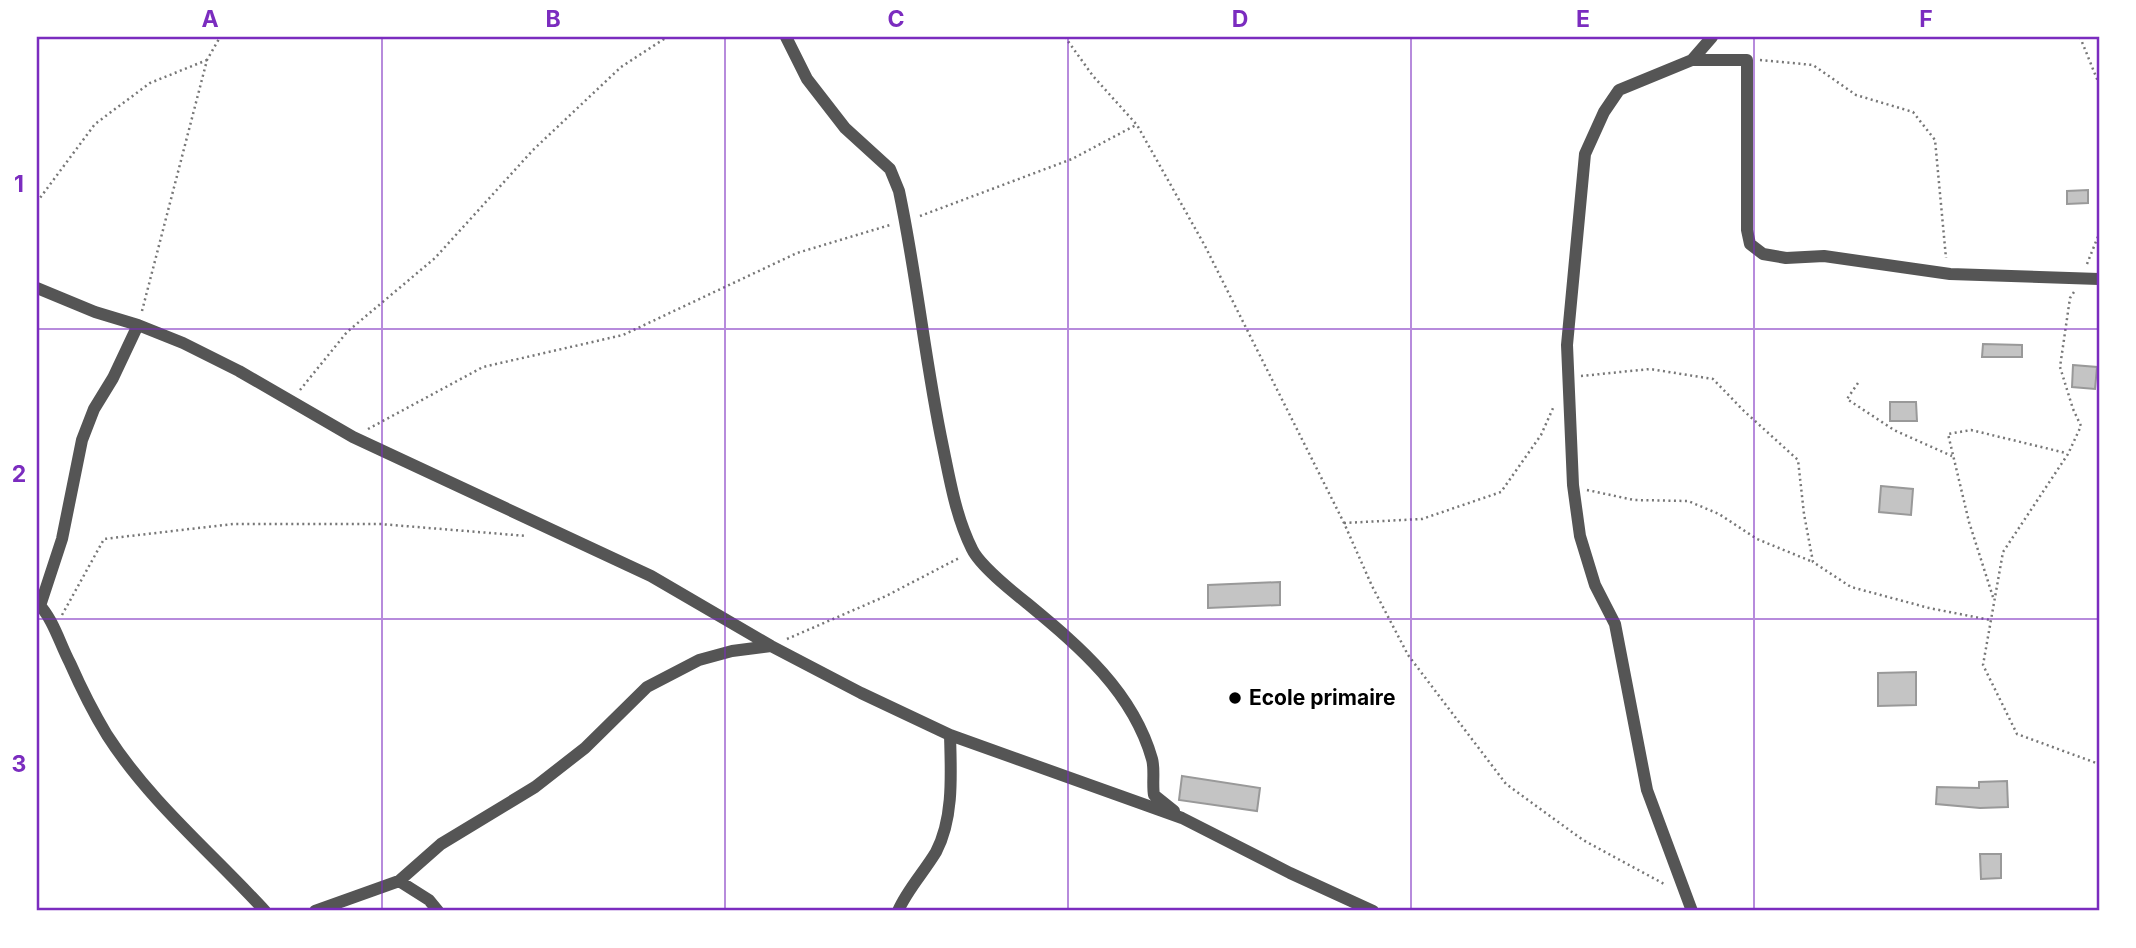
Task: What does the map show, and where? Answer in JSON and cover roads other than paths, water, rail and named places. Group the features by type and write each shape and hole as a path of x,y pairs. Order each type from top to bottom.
{"street":[{"path":"786,37 807,79 845,128 890,169 899,191 936,414 957,510 973,551 1005,586 1068,637 1120,692 1130,706 1153,761 1154,795 1182,818"},
{"path":"1692,60 1712,37"},
{"path":"1692,911 1647,790 1615,624 1587,563 1580,536 1573,485 1567,345 1585,154 1604,112 1619,90 1692,60 1746,60 1747,230 1750,244 1763,254 1786,258 1824,256 1950,274 2099,279"},
{"path":"37,288 183,343 239,370 353,437 651,576 771,646 950,735 1182,818 1290,873 1373,911"},
{"path":"138,325 113,378 94,410 82,440 62,539 38,604 55,627 85,695 108,735 137,776 175,820 265,911"},
{"path":"315,911 399,881 441,844 535,788 575,756 647,687 699,660 771,646"},
{"path":"898,911 936,852 943,835 951,774 950,735"},
{"path":"399,881 429,900 438,911"}],"place":[{"name":"Ecole primaire","path":"1235,698"}]}
